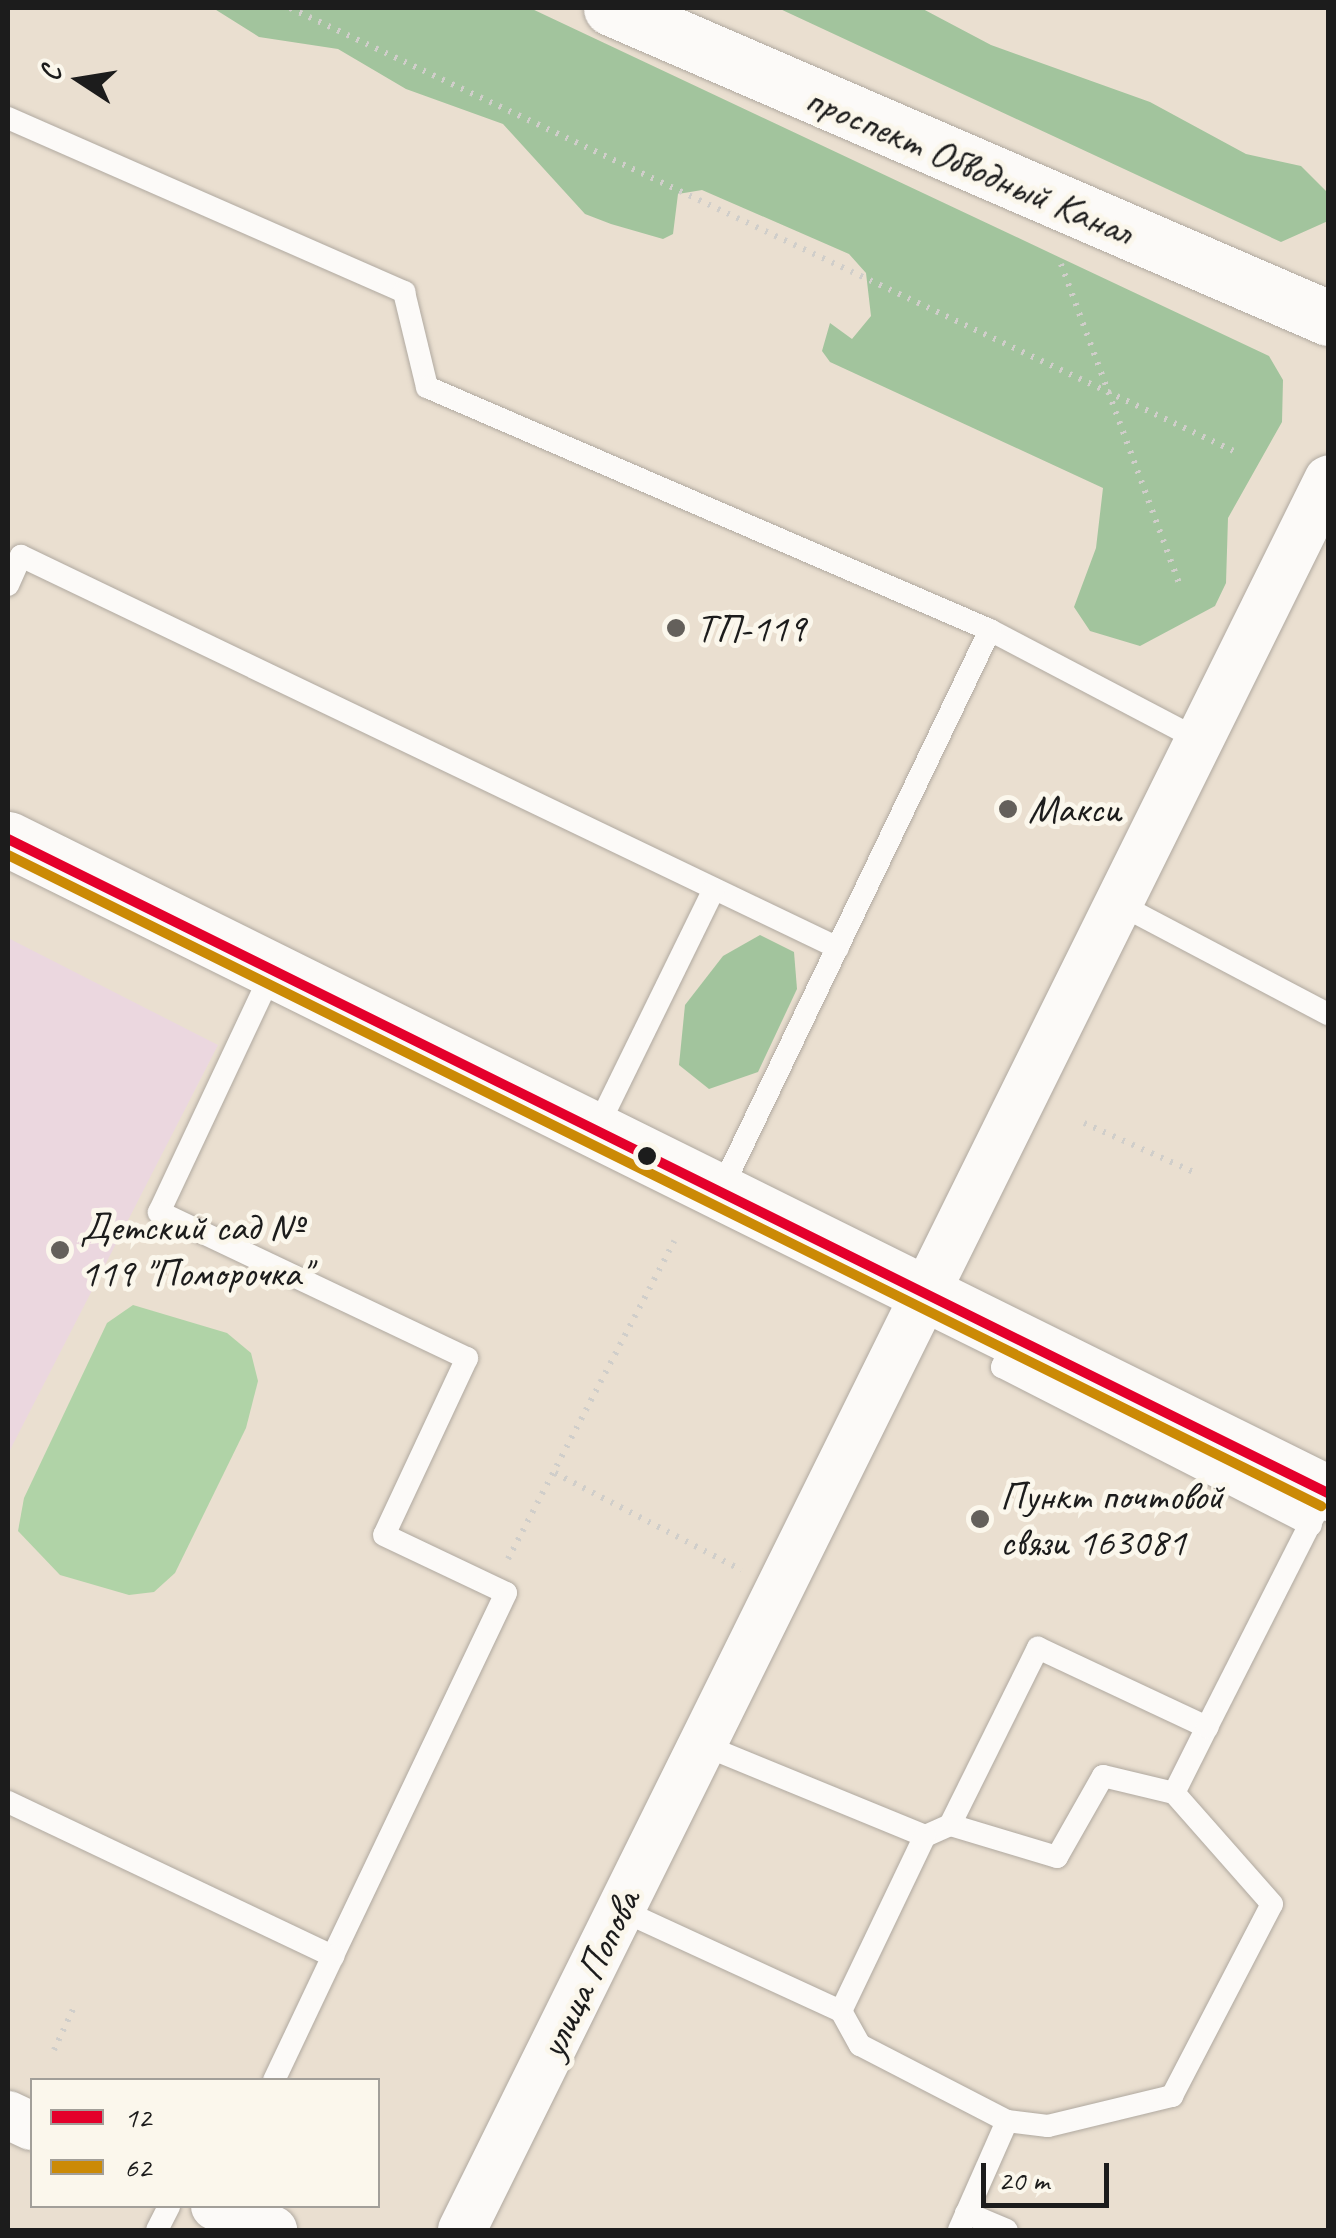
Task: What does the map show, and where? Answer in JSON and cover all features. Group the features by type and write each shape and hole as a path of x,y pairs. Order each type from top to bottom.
{"main road":[{"name":"проспект Обводный Канал","path":"611,8 1328,318"},
{"path":"8,839 1015,1338 1322,1503"}],"street":[{"name":"улица Попова","path":"462,2230 1325,493"},
{"path":"220,2208 273,2230"}],"lane":[{"path":"8,118 404,292 427,387 990,630 1203,742"},
{"path":"8,585 21,556 838,948"},
{"path":"720,1192 990,630"},
{"path":"596,1130 714,889"},
{"path":"1121,905 1328,1014"},
{"path":"273,970 159,1212 467,1358 384,1535 506,1592 275,2078"},
{"path":"1174,1793 1322,1503"},
{"path":"950,1826 1038,1648 1207,1728"},
{"path":"703,1745 925,1836"},
{"path":"621,1910 841,2011 860,2045 1007,2121 1048,2126 1172,2096 1272,1904 1174,1793 1103,1776 1057,1856 950,1826 925,1836 841,2011"},
{"path":"8,1802 333,1956"},
{"path":"1007,2121 962,2222 1007,2230"}],"path":[{"path":"290,8 1240,454"},
{"path":"1061,264 1179,584"},
{"path":"1084,1123 1198,1174"},
{"path":"493,1587 674,1241"},
{"path":"555,1473 751,1576"},
{"path":"54,2050 75,2005"}],"shaded area":[{"name":"Детский сад № 119 \"Поморочка\"","path":"8,938 218,1045 8,1454"}],"green space":[{"path":"213,8 530,8 1269,356 1283,380 1282,422 1228,518 1226,583 1215,606 1140,646 1090,631 1074,607 1096,548 1103,488 830,362 822,351 830,323 852,339 871,316 866,273 849,254 702,190 678,194 673,234 663,239 585,214 503,124 406,89 338,49 259,37"},
{"path":"778,8 921,8 991,45 1150,102 1246,154 1301,166 1328,193 1328,221 1281,242"},
{"path":"760,935 794,952 797,989 758,1072 709,1089 679,1065 685,1005 723,956"},
{"path":"133,1305 227,1333 251,1353 258,1381 246,1428 175,1573 154,1592 129,1595 60,1575 18,1531 24,1498 107,1323"}],"transit line":[{"name":"12","path":"8,839 1328,1493"},
{"name":"62","path":"8,855 1321,1506"}],"place":[{"name":"ТП-119","path":"676,628"},
{"name":"Макси","path":"1008,809"},
{"name":"Детский сад № 119 \"Поморочка\"","path":"60,1250"},
{"name":"Пункт почтовой связи 163081","path":"980,1519"}]}
